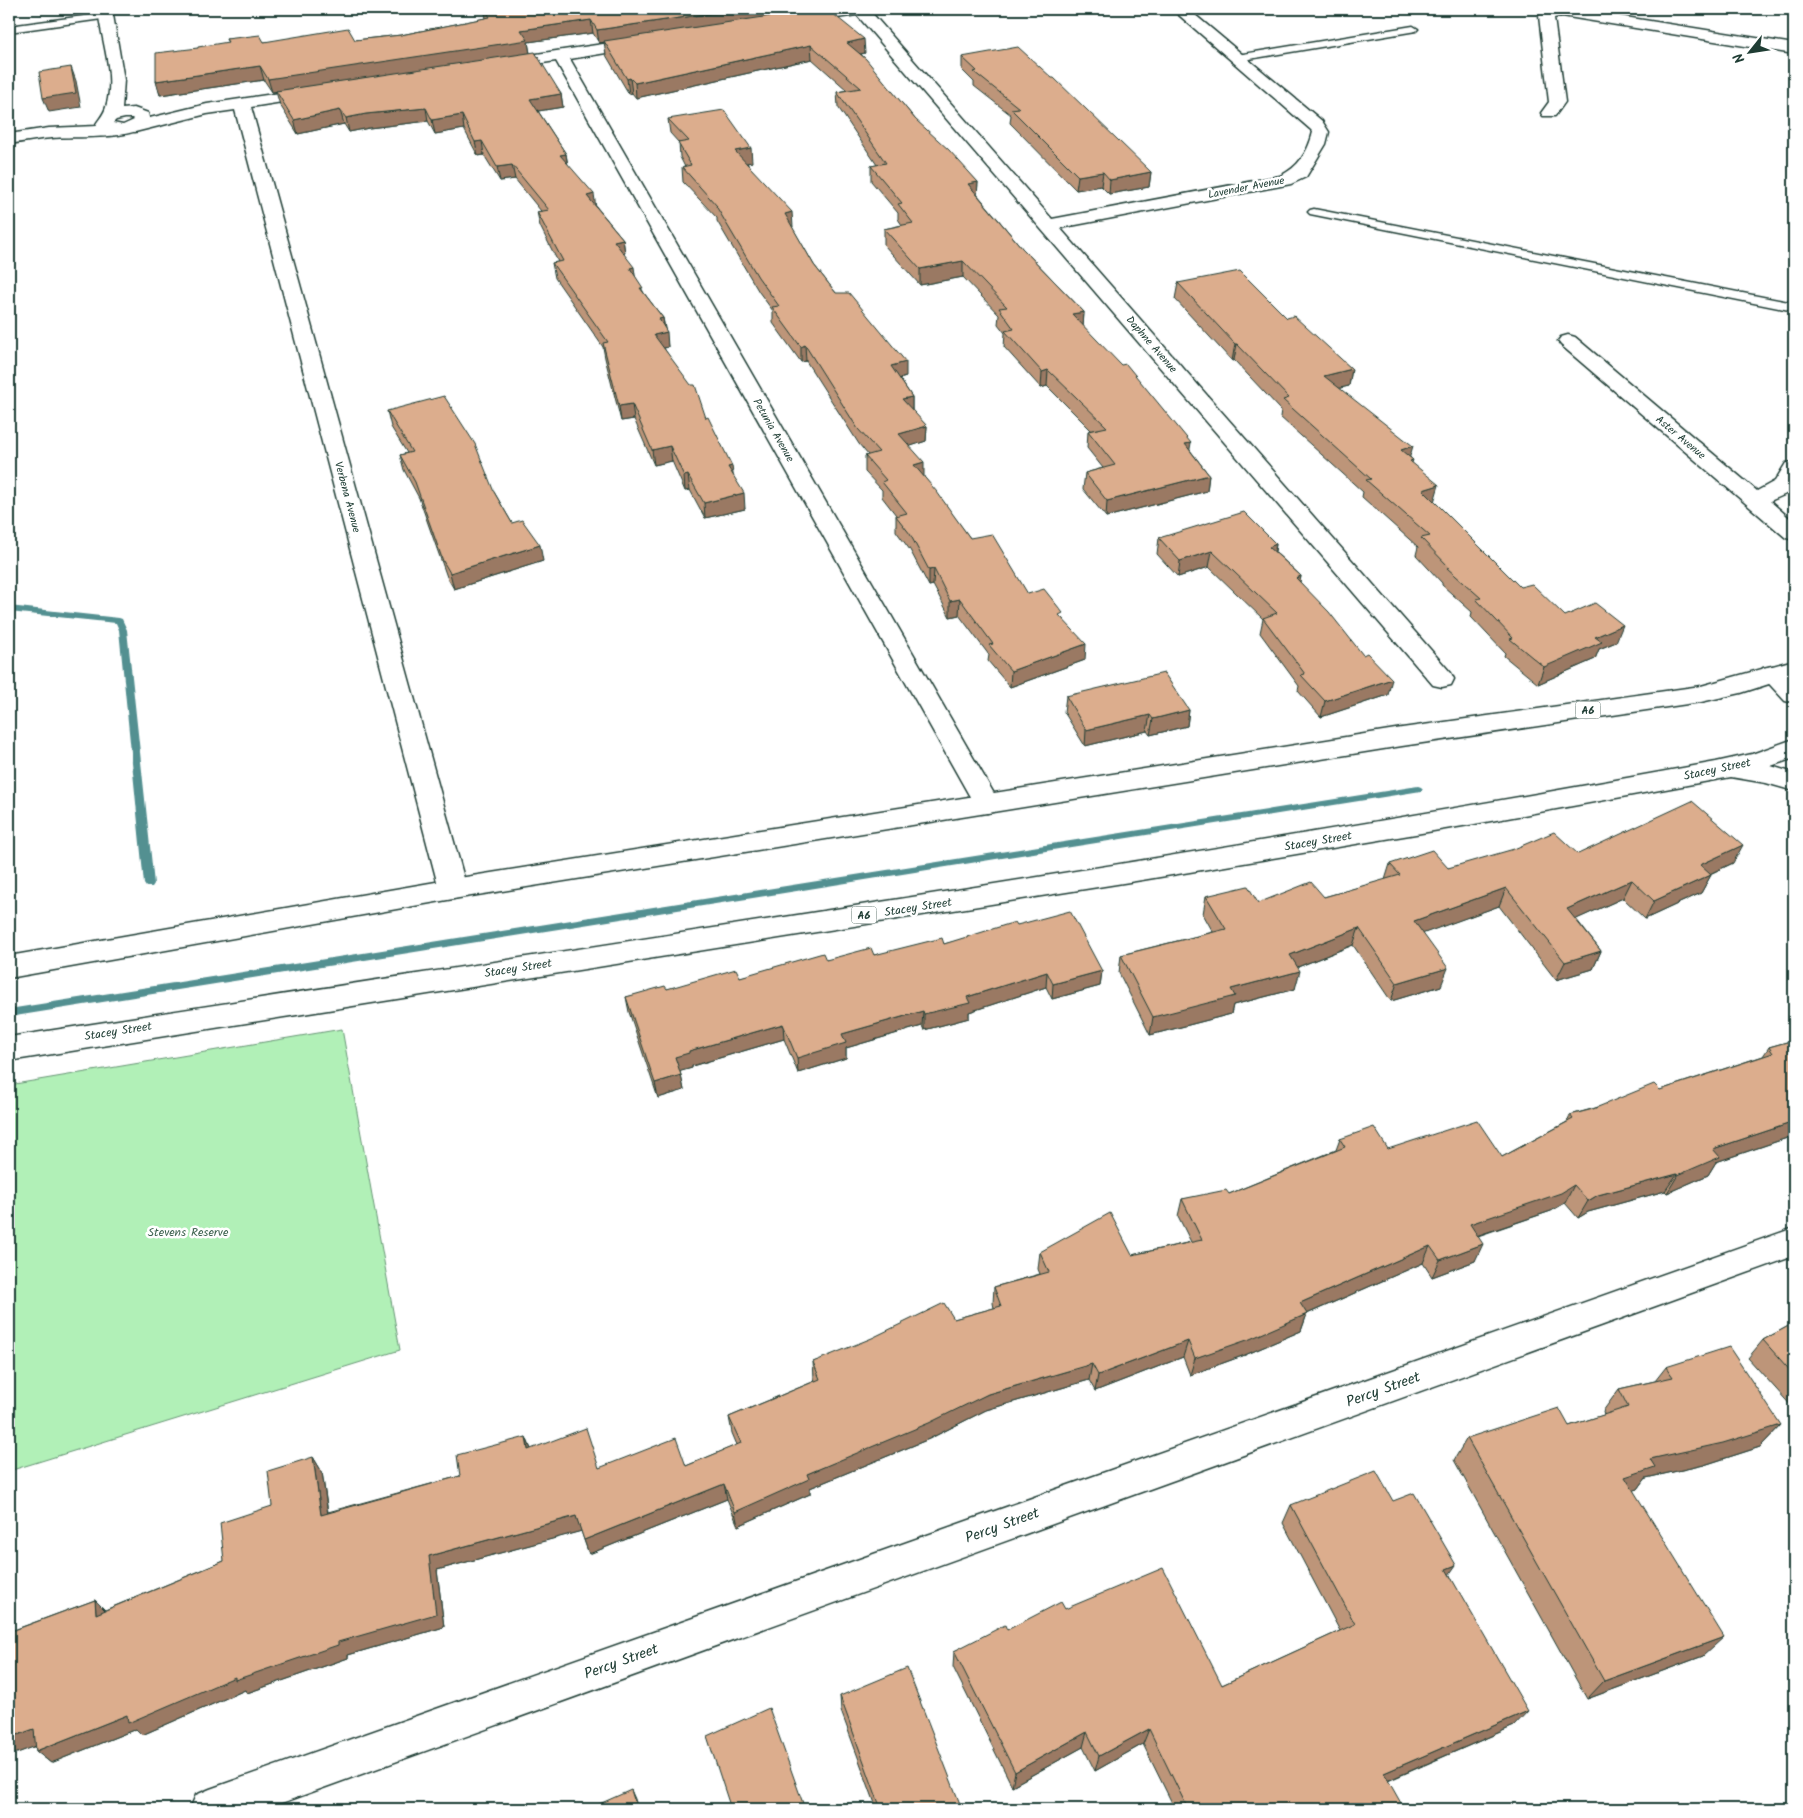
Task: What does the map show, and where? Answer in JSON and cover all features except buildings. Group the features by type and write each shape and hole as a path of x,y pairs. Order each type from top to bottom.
{"main road":[{"path":"783,22 864,9"},
{"name":"Daphne Avenue","path":"864,9 1442,680"},
{"name":"Lavender Avenue","path":"1049,225 1276,183 1300,173 1318,144 1321,132 1316,125 1179,9"},
{"path":"1549,113 1557,102 1546,16 1561,11 1794,49"},
{"path":"106,12 117,88 111,122"},
{"path":"484,67 658,41"},
{"name":"Petunia Avenue","path":"561,56 987,804"},
{"path":"117,88 137,118"},
{"path":"9,139 137,118 329,91"},
{"name":"Verbena Avenue","path":"242,104 453,889"},
{"name":"Aster Avenue","path":"1568,340 1794,533"},
{"path":"1754,499 1784,486 1790,479 1794,468"},
{"path":"1783,671 1794,694"},
{"name":"A6","path":"9,967 453,889 1412,736 1700,694 1732,687 1783,671"},
{"name":"Stacey Street","path":"9,1049 472,975 1028,890 1520,807 1716,770 1768,757 1794,748"},
{"path":"1716,770 1740,770 1766,774 1794,782"},
{"name":"Percy Street","path":"210,1809 1794,1242"}],"lane":[{"path":"9,29 106,12"},
{"path":"1237,58 1413,29"},
{"path":"1314,212 1794,307"}],"green space":[{"name":"Stevens Reserve","path":"342,1029 400,1350 9,1471 9,1085"}],"waterway":[{"path":"9,609 119,621 123,630 149,884"},
{"path":"9,1013 1418,789"}]}
